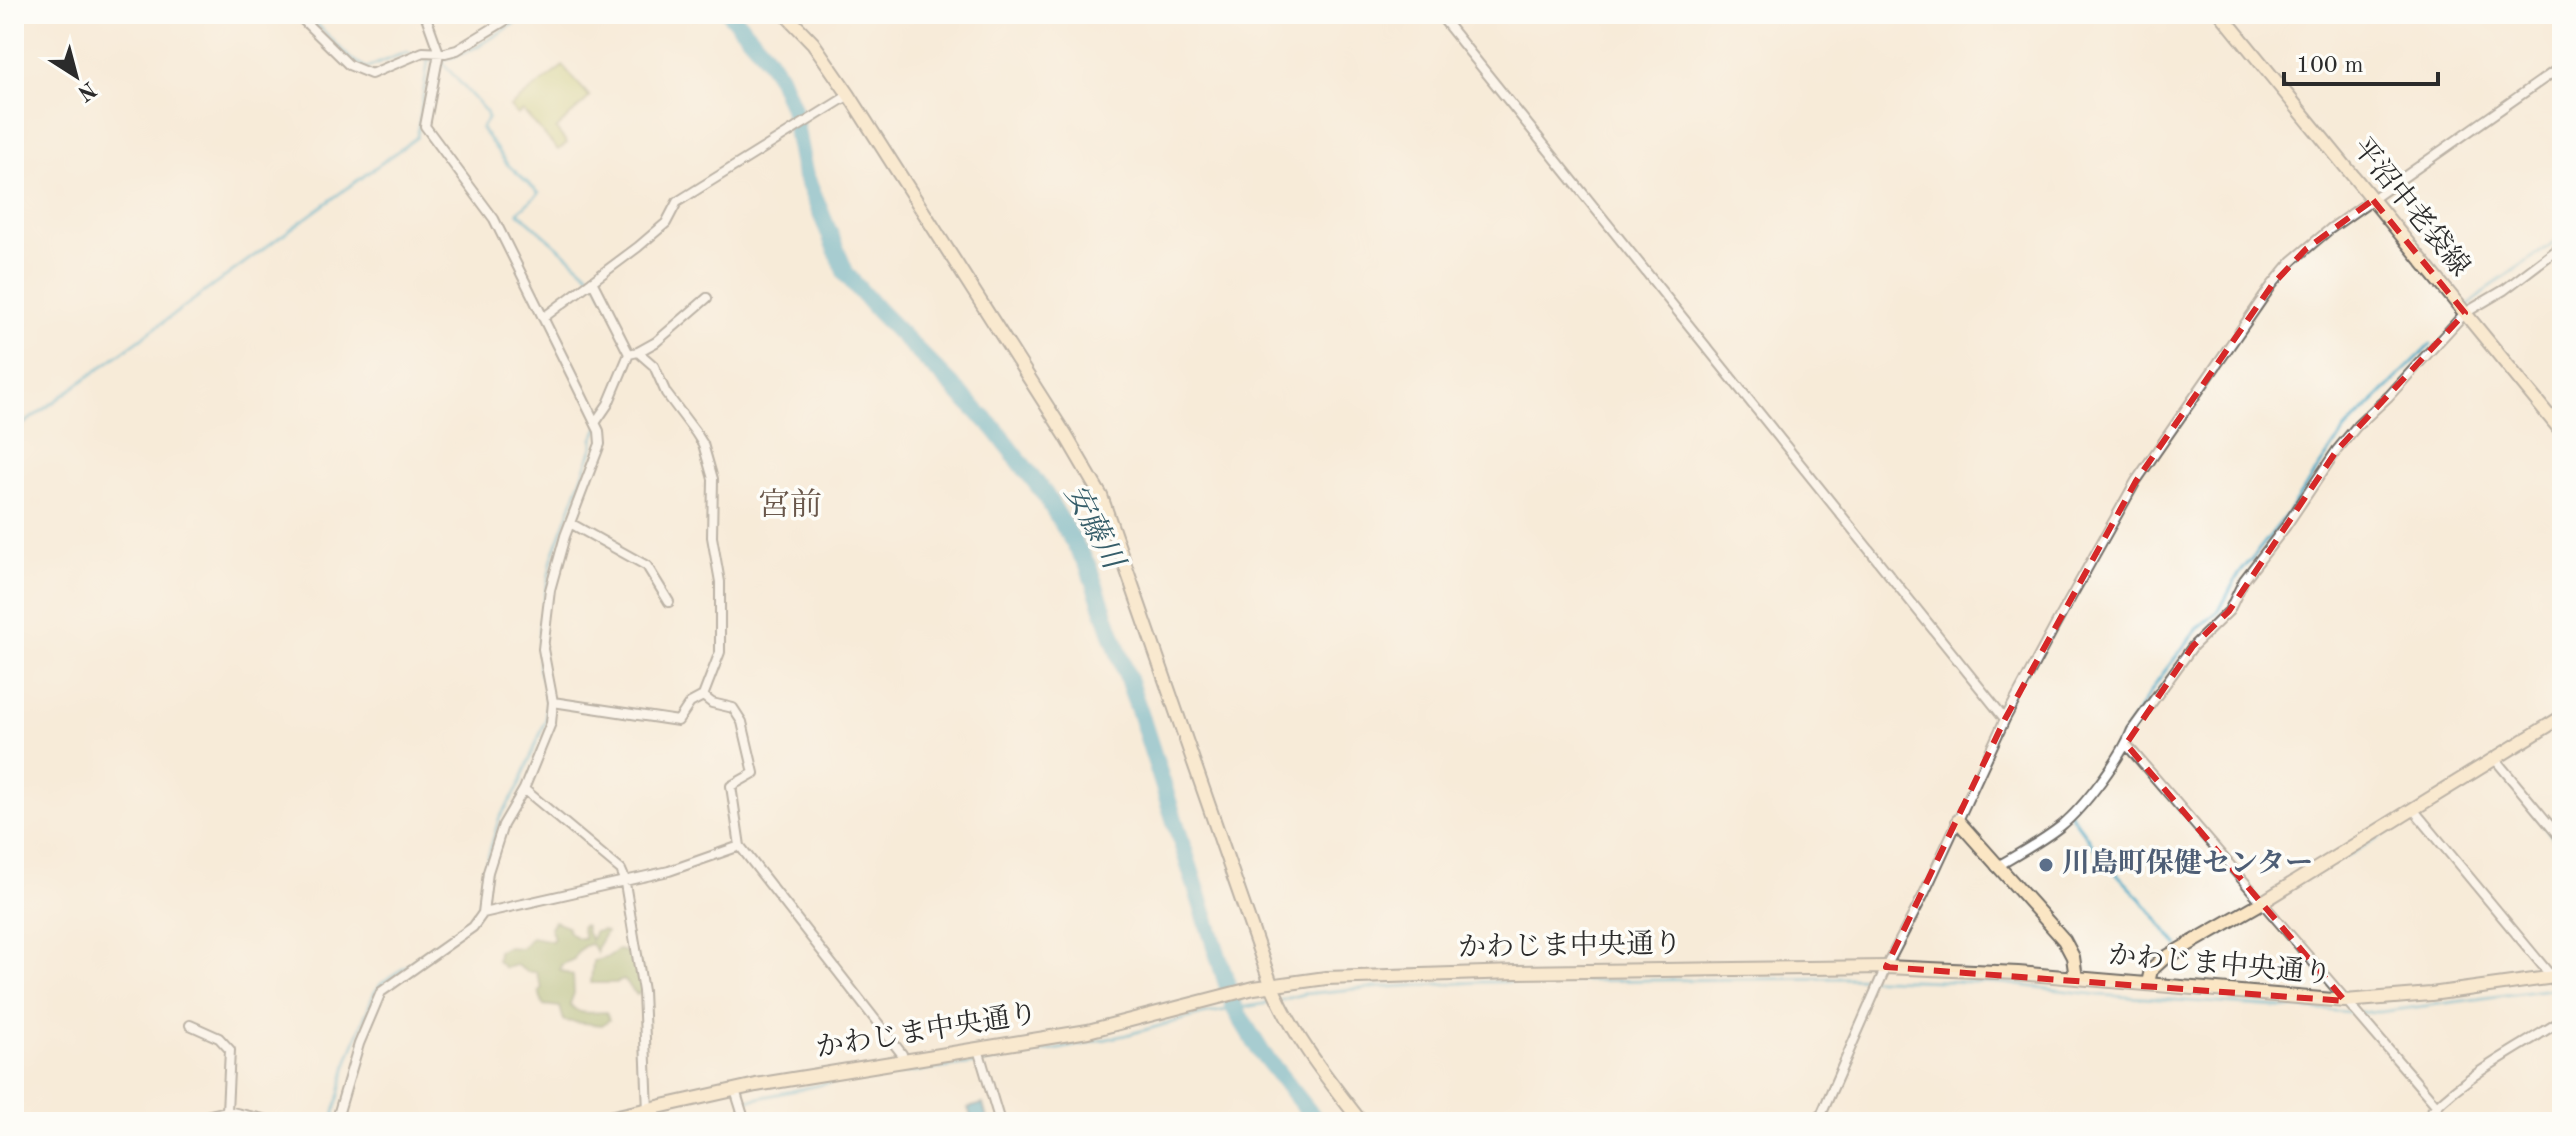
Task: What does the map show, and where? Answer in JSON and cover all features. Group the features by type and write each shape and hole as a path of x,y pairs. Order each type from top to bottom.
{"street":[{"path":"297,14 339,57 362,72 371,74 423,52 457,50 516,14"},
{"path":"336,1122 359,1044 381,992 399,976 473,927 483,913 488,872 503,825 524,789 551,723 553,702 546,674 544,638 550,590 570,523 600,444 595,423 494,219 425,126 439,53 425,14"},
{"path":"785,14 813,43 849,95 1074,448 1101,496 1271,984 1284,1015 1310,1055 1361,1122"},
{"path":"1439,14 2005,719"},
{"name":"平沼中老袋線","path":"2221,14 2562,432"},
{"path":"1818,1122 1886,967 2005,719 2124,500 2164,438 2272,285 2306,249 2562,66"},
{"path":"543,318 666,223 677,202 849,95"},
{"path":"1996,867 2036,844 2076,811 2193,646 2229,611 2244,580 2286,526 2343,442 2465,313 2504,290 2562,246"},
{"path":"553,702 678,721 690,703 703,696 720,652 720,582 712,537 713,479 703,444 666,393 654,366 634,353 592,281"},
{"path":"595,423 634,353 656,342 707,298"},
{"path":"570,523 647,566 669,602"},
{"path":"703,696 712,703 726,704 738,712 748,747 754,773 731,786 740,846 902,1054 903,1061"},
{"path":"2148,983 2151,970 2163,959 2261,903 2562,717"},
{"path":"2126,744 2436,1105"},
{"path":"2494,758 2562,840"},
{"path":"524,789 621,870 643,991 648,1111"},
{"path":"2412,808 2559,985"},
{"path":"1958,821 2064,940 2073,957 2076,978"},
{"path":"483,913 669,871 740,846"},
{"name":"かわじま中央通り","path":"591,1122 735,1090 1088,1031 1271,984 1326,978 1443,973 1886,967 2148,983 2345,1001 2559,985"},
{"path":"2422,1122 2436,1105 2498,1060 2562,1020"},
{"path":"190,1025 219,1038 230,1050 227,1111"},
{"path":"978,1049 1000,1122"},
{"path":"735,1090 745,1122"},
{"path":"180,1122 227,1111 277,1122"}],"highlighted area":[{"path":"2373,200 2465,313 2337,450 2229,611 2193,646 2126,744 2345,1001 1886,967 2005,719 2136,481 2272,285 2306,249"}],"green space":[{"path":"563,66 590,97 556,129 567,143 558,150 523,111 517,115 510,107"},
{"path":"554,921 567,926 568,931 577,938 584,938 583,925 591,940 594,932 606,932 597,953 591,944 585,946 574,959 561,965 560,970 573,976 574,993 570,1004 582,1012 606,1012 609,1020 602,1025 564,1021 560,1007 543,1005 539,991 542,988 536,972 527,972 516,965 505,968 497,961 498,951 506,947 521,948 532,937 552,941 554,938 550,927"},
{"path":"618,950 635,954 645,975 645,988 637,995 624,980 591,983 593,961 606,958"}],"water":[{"path":"983,1104 988,1122 973,1122 968,1108"}],"waterway":[{"path":"307,14 351,59 367,68 407,52 411,54"},
{"path":"418,57 431,60 460,54 529,14"},
{"name":"安藤川","path":"730,14 761,49 779,76 792,108 804,172 846,274 877,310 995,429 1044,493 1088,566 1140,713 1235,1009 1262,1053 1317,1122"},
{"path":"14,431 417,137 428,61"},
{"path":"441,61 486,112 488,118 481,128 507,164 539,193 518,212 597,281 603,293"},
{"path":"2467,307 2490,287 2562,237"},
{"path":"2178,946 2142,900 2104,860 2068,811 2117,745 2158,680 2199,627 2219,611 2237,577 2281,522 2345,430 2431,344"},
{"path":"485,867 499,819 518,788 546,719 545,687 539,671 539,627 552,558 593,447 593,439 604,417"},
{"path":"2489,769 2498,769 2562,849"},
{"path":"2346,857 2435,803"},
{"path":"333,1120 348,1060 374,993 381,984 474,918 484,875"},
{"path":"2182,952 2184,955 2251,916"},
{"path":"1282,1000 1303,994 1354,989 1479,982 1850,978 2002,983 2099,995 2351,1012"},
{"path":"2359,1012 2380,1012 2558,988"},
{"path":"745,1101 833,1082 974,1064 1060,1049 1203,1014 1275,1002"}],"place":[{"name":"川島町保健センター","path":"2046,865"}],"district":[{"name":"宮前","path":"790,507"}]}
